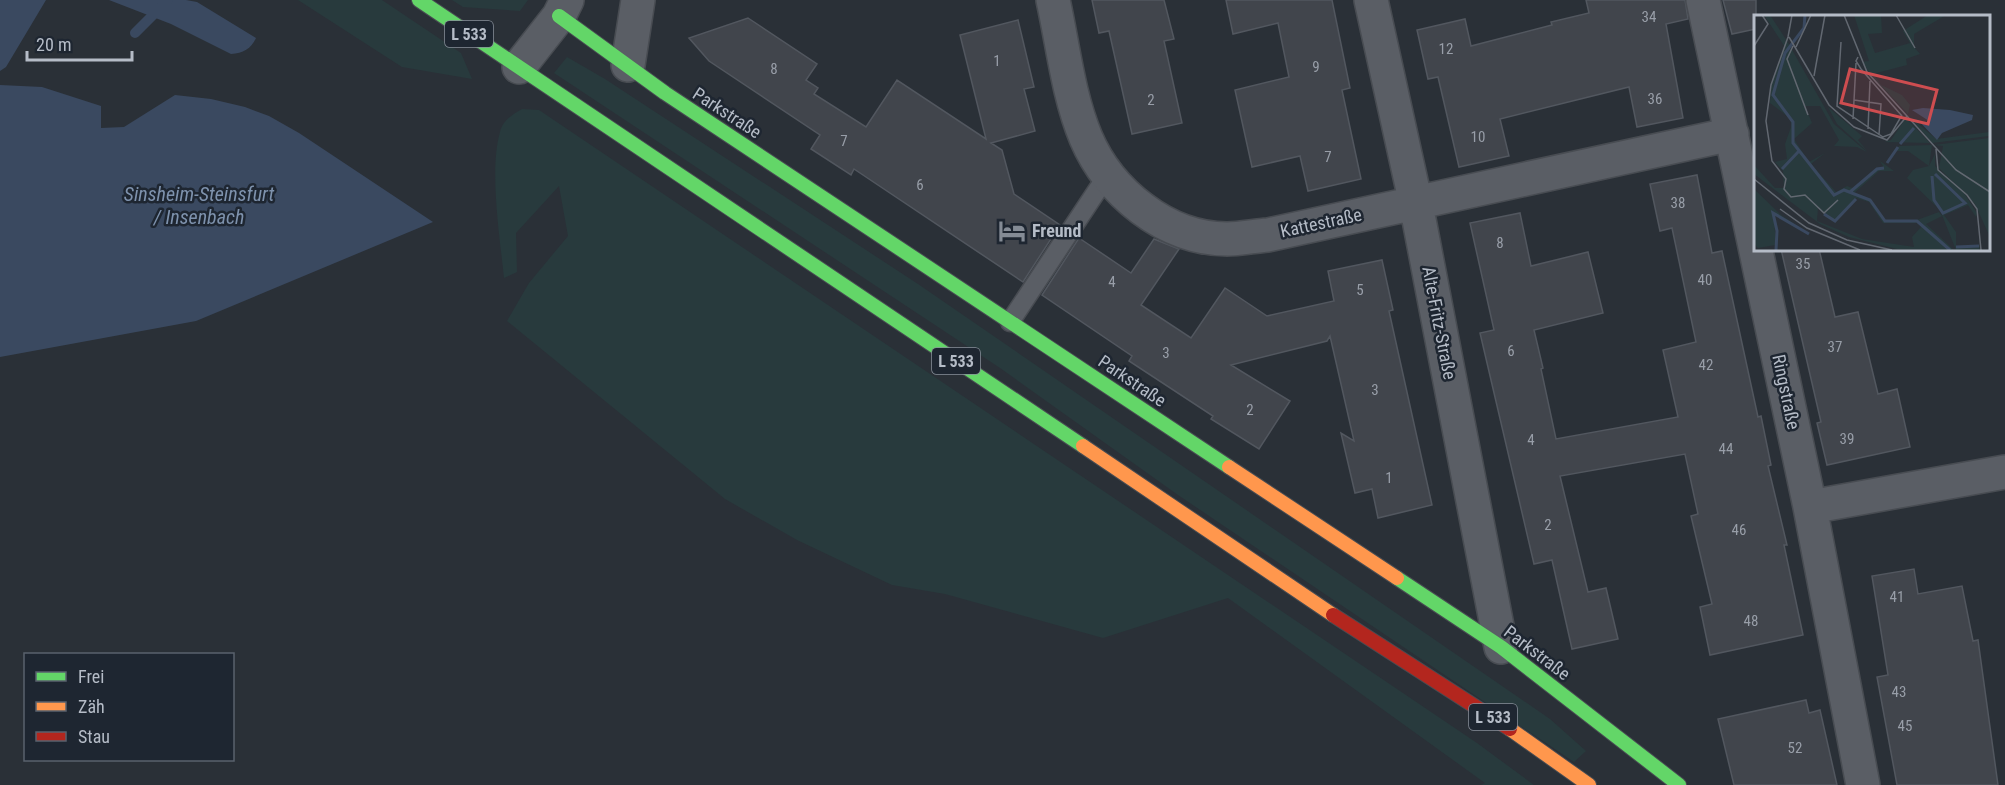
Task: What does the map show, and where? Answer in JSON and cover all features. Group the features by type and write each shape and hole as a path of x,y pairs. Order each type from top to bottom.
{"main road":[{"name":"L 533","path":"419,0 1392,654 1498,720 1589,785"},
{"name":"Parkstraße","path":"563,8 628,65 675,100 1501,647 1680,785"}],"street":[{"path":"628,65 638,0"},
{"name":"Kattestraße","path":"1053,0 1077,110 1093,153 1108,174 1143,210 1169,225 1205,237 1227,239 1268,234 1416,204 1732,134"},
{"name":"Alte-Fritz-Straße","path":"1371,0 1416,204 1501,647"},
{"name":"Ringstraße","path":"1703,0 1754,239"},
{"path":"519,67 563,8"},
{"name":"Ringstraße","path":"1756,250 1810,507 1863,785"},
{"path":"1810,507 2005,472"}],"lane":[{"path":"1010,322 1108,174"}],"shaded area":[{"path":"298,0 382,0 461,53 472,79 402,67"},
{"path":"452,0 528,0 520,11 463,7"},
{"path":"567,57 605,79 918,284 1550,719 1586,751 1574,762 1178,495 1000,368 554,73"},
{"path":"522,109 539,110 1477,743 1534,785 1481,785 1485,783 1228,598 1103,638 945,594 892,585 797,540 725,499 507,321 529,283 568,236 559,186 516,233 517,272 504,278 496,204 495,165 503,124"}],"water":[{"path":"0,0 46,0 6,67 0,71"},
{"path":"109,0 197,2 256,38 246,50 231,54 171,24"},
{"name":"Sinsheim-Steinsfurt / Insenbach","path":"0,85 42,87 101,106 101,128 124,127 175,95 211,99 245,107 269,116 299,133 433,222 196,321 0,357"}],"building":[{"path":"1092,0 1164,0 1174,39 1164,41 1182,123 1132,134 1109,31 1099,33"},
{"path":"1226,0 1332,0 1350,88 1342,90 1361,179 1308,191 1300,156 1252,167 1235,90 1289,77 1278,23 1233,34"},
{"path":"1586,0 1685,0 1688,19 1666,24 1683,118 1637,127 1629,87 1500,119 1509,156 1459,167 1438,77 1428,79 1417,30 1465,19 1471,46 1589,13"},
{"path":"1723,0 1756,0 1754,29 1732,34"},
{"path":"748,18 817,64 806,80 818,88 814,94 866,127 897,80 986,139 960,35 1018,20 1034,87 1024,89 1035,131 991,143 1002,150 1014,194 1060,225 1023,282 854,169 851,175 811,149 820,135 709,61 689,38"},
{"path":"1697,175 1712,253 1722,251 1758,417 1761,416 1771,465 1768,466 1787,545 1784,545 1803,635 1710,655 1700,607 1712,604 1691,516 1698,514 1685,454 1560,476 1588,592 1606,588 1618,639 1572,649 1552,560 1534,564 1480,333 1494,330 1470,223 1520,213 1531,266 1588,252 1603,313 1534,330 1556,439 1678,417 1663,350 1696,342 1672,228 1660,231 1650,184"},
{"path":"1079,238 1131,273 1154,239 1179,249 1141,305 1191,338 1225,288 1267,316 1334,301 1328,271 1382,260 1393,310 1389,311 1432,505 1378,518 1372,489 1355,493 1341,433 1354,441 1330,336 1327,341 1231,365 1290,401 1259,449 1211,419 1213,416 1129,361 1132,356 1042,295"},
{"path":"1781,250 1819,250 1835,317 1858,312 1878,394 1897,389 1910,447 1827,465 1817,423 1821,422"},
{"path":"1914,569 1918,594 1962,586 1973,641 1978,640 1998,785 1897,785 1877,677 1888,675 1872,576"},
{"path":"1806,700 1809,713 1820,710 1837,785 1734,785 1718,719"}],"waterway":[{"path":"135,33 168,0"}],"traffic: fast":[{"path":"419,0 1083,446"},
{"path":"559,16 665,93 1229,467"},
{"path":"1397,578 1501,647 1679,785"}],"traffic: slow":[{"path":"1083,446 1333,615"},
{"path":"1229,467 1397,578"},
{"path":"1510,729 1589,785"}],"traffic: jam":[{"path":"1333,615 1510,729"}],"place":[{"name":"Freund","path":"1012,231"}]}
